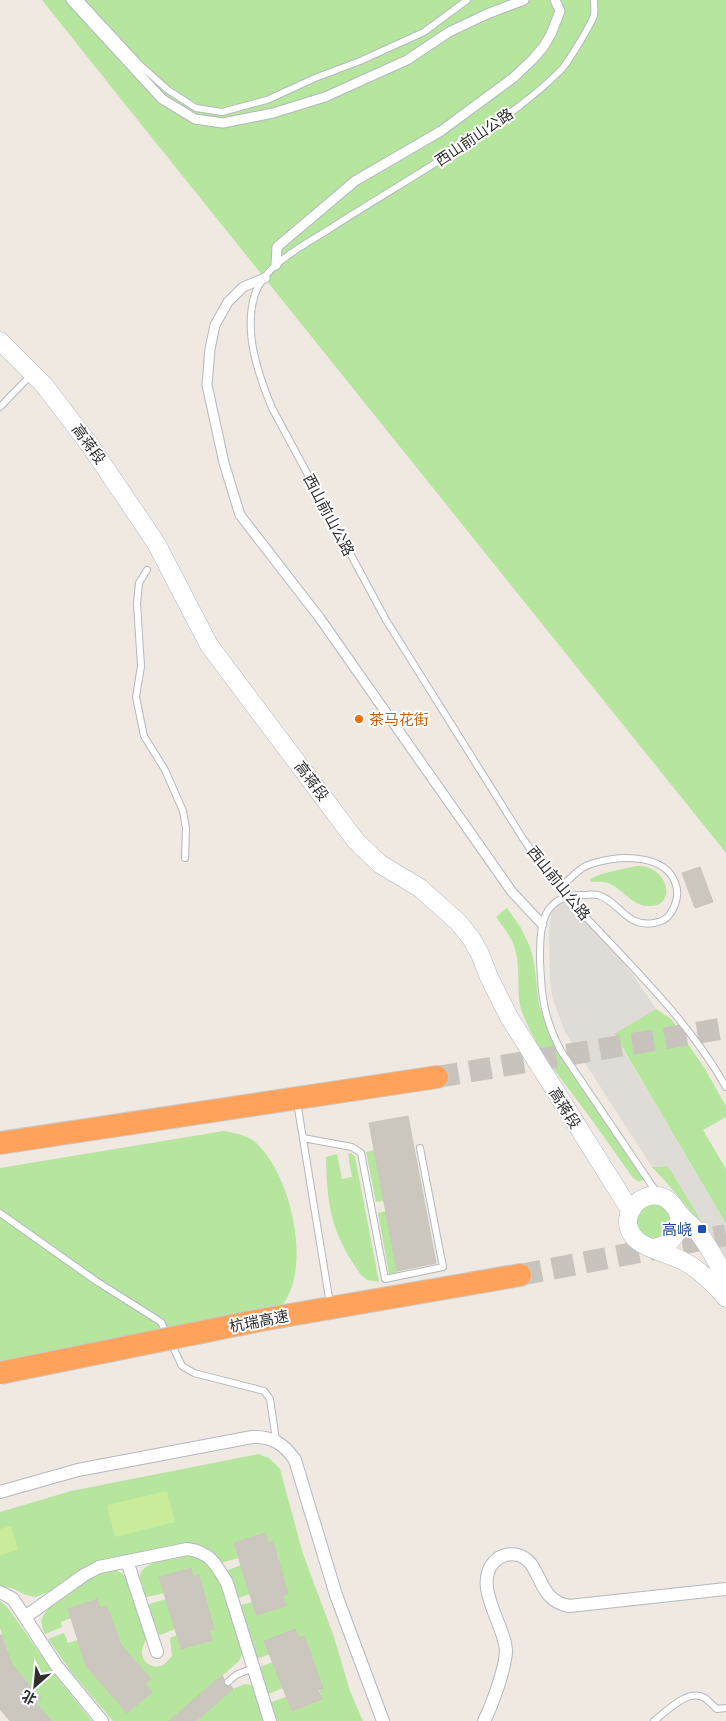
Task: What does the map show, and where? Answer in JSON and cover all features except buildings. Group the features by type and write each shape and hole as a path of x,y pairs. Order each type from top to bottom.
{"highway":[{"path":"0,1143 436,1077"},
{"name":"杭瑞高速","path":"0,1374 261,1320 520,1275"}],"main road":[{"name":"高蒋段","path":"0,341 44,385 89,444 150,536 209,645 356,841 380,864 420,888 458,922 471,938 509,1017 630,1210"},
{"path":"726,1280 697,1231 667,1199 651,1196 642,1198 635,1203 630,1210 628,1227 631,1235 637,1242 685,1261 726,1298"},
{"path":"653,1248 662,1247 675,1237 680,1221 678,1212"}],"street":[{"path":"71,0 162,99 194,119 223,123 273,113 325,97 407,60 449,32 487,14 524,0"},
{"path":"276,265 277,247 355,181 441,130 513,78 534,59 551,34 560,11 555,0"},
{"path":"265,278 243,287 228,302 215,325 210,349 209,394 224,463 240,515 319,617 512,892 542,924"},
{"path":"0,1492 78,1470 252,1437 276,1440 288,1449 295,1460 336,1595 383,1721"},
{"path":"24,1617 84,1575 99,1567 187,1549 198,1550 208,1556 218,1567 227,1583 270,1721"},
{"path":"484,1721 496,1690 506,1651 487,1589 487,1577 490,1566 497,1558 507,1554 518,1555 528,1560 548,1594 561,1604 570,1606 726,1589"},
{"path":"128,1561 157,1652"},
{"path":"0,1592 13,1600 56,1665 102,1721"}],"lane":[{"path":"80,0 140,64 168,90 196,108 222,112 268,100 400,43 424,32 467,0"},
{"name":"西山前山公路","path":"594,0 594,14 563,68 530,98 509,115 426,170 356,212 276,265 265,278 256,294 252,314 254,357 272,408 386,620 522,837 541,865 581,912 687,1028 714,1065 726,1087"},
{"path":"0,407 33,373"},
{"path":"148,570 139,583 137,604 141,666 136,697 144,736 165,770 183,811 186,828 186,858"},
{"path":"562,889 584,867 591,864 641,858 664,867 673,876 677,888 676,900 669,916 661,921 652,923 640,922 630,918 608,900 598,895 582,895 560,899 545,914 540,937 541,988 547,1019 553,1035 567,1059 659,1196"},
{"path":"296,1098 331,1308"},
{"path":"303,1138 352,1147 361,1153 385,1279 443,1267 420,1148"},
{"path":"0,1213 96,1281 161,1322 182,1366 194,1373 264,1391 270,1399 276,1440"},
{"path":"0,1374 170,1342"},
{"path":"228,1682 236,1675 253,1668"},
{"path":"654,1721 682,1700 695,1695 705,1698 717,1709 726,1708"}],"green space":[{"path":"42,0 726,0 726,853 128,108"},
{"path":"636,866 647,867 656,871 662,878 666,885 666,893 664,899 659,904 644,906 610,884 591,882 590,879 601,874"},
{"path":"507,908 521,928 530,947 534,962 539,1005 548,1032 642,1175 643,1180 639,1182 633,1178 556,1073 529,1029 519,1001 518,966 514,945 510,936 496,917"},
{"path":"656,1009 671,1019 705,1069 726,1106 726,1117 703,1130 726,1169 726,1224 614,1033"},
{"path":"224,1131 244,1136 254,1141 267,1156 278,1175 287,1197 294,1222 295,1270 290,1291 280,1308 0,1363 0,1168"},
{"path":"374,1150 384,1201 376,1202 366,1152"},
{"path":"351,1153 355,1157 379,1282 367,1280 361,1275 343,1246 333,1219 328,1191 326,1157 337,1154 342,1179 352,1177 348,1154"},
{"path":"668,1166 726,1261 691,1212 652,1167"},
{"path":"654,1204 666,1210 672,1222 666,1234 654,1240 642,1234 636,1222 642,1210"},
{"path":"386,1211 398,1272 389,1274 378,1213"},
{"path":"258,1454 269,1458 280,1469 303,1554 334,1637 350,1691 363,1721 277,1721 271,1702 286,1697 292,1711 322,1699 303,1636 257,1659 241,1605 252,1602 256,1615 286,1606 283,1596 288,1594 284,1579 273,1561 279,1559 273,1542 268,1543 265,1534 234,1543 238,1558 221,1563 206,1548 185,1543 100,1561 53,1590 36,1597 26,1595 12,1588 0,1586 0,1512 71,1491"},
{"path":"167,1491 175,1522 115,1537 107,1505"},
{"path":"11,1526 18,1550 0,1555 0,1529"},
{"path":"193,1554 212,1566 221,1583 242,1646 242,1654 239,1661 171,1721 113,1721 72,1673 48,1639 64,1633 68,1643 78,1640 86,1666 127,1713 152,1692 145,1685 151,1679 127,1652 121,1657 119,1639 107,1606 100,1608 96,1599 68,1609 71,1618 61,1622 62,1627 45,1634 42,1618 51,1606 77,1585 101,1572 117,1570 127,1577 147,1637 142,1651 144,1660 152,1666 163,1665 172,1656 170,1638 177,1635 209,1630 198,1575 193,1577 191,1568 159,1577 164,1593 143,1598 139,1579 141,1572 153,1563"},
{"path":"241,1565 250,1594 238,1598 226,1571"},
{"path":"166,1599 175,1629 160,1635 156,1633 146,1605"},
{"path":"0,1601 8,1608 58,1679 92,1721 52,1721 36,1703 41,1698 16,1669 10,1674 8,1651 0,1628"},
{"path":"273,1662 283,1688 268,1694 260,1667"},
{"path":"245,1684 255,1688 265,1721 196,1721 233,1689"}],"shaded area":[{"path":"564,900 610,946 656,1009 614,1034 726,1224 726,1261 668,1166 652,1167 565,1032 553,1000 550,982 549,931 551,915 555,907"}],"tunnel":[{"path":"437,1077 726,1028"},
{"path":"520,1275 726,1235"}],"place":[{"name":"茶马花街","path":"359,719"},
{"name":"高峣","path":"702,1229"}]}
